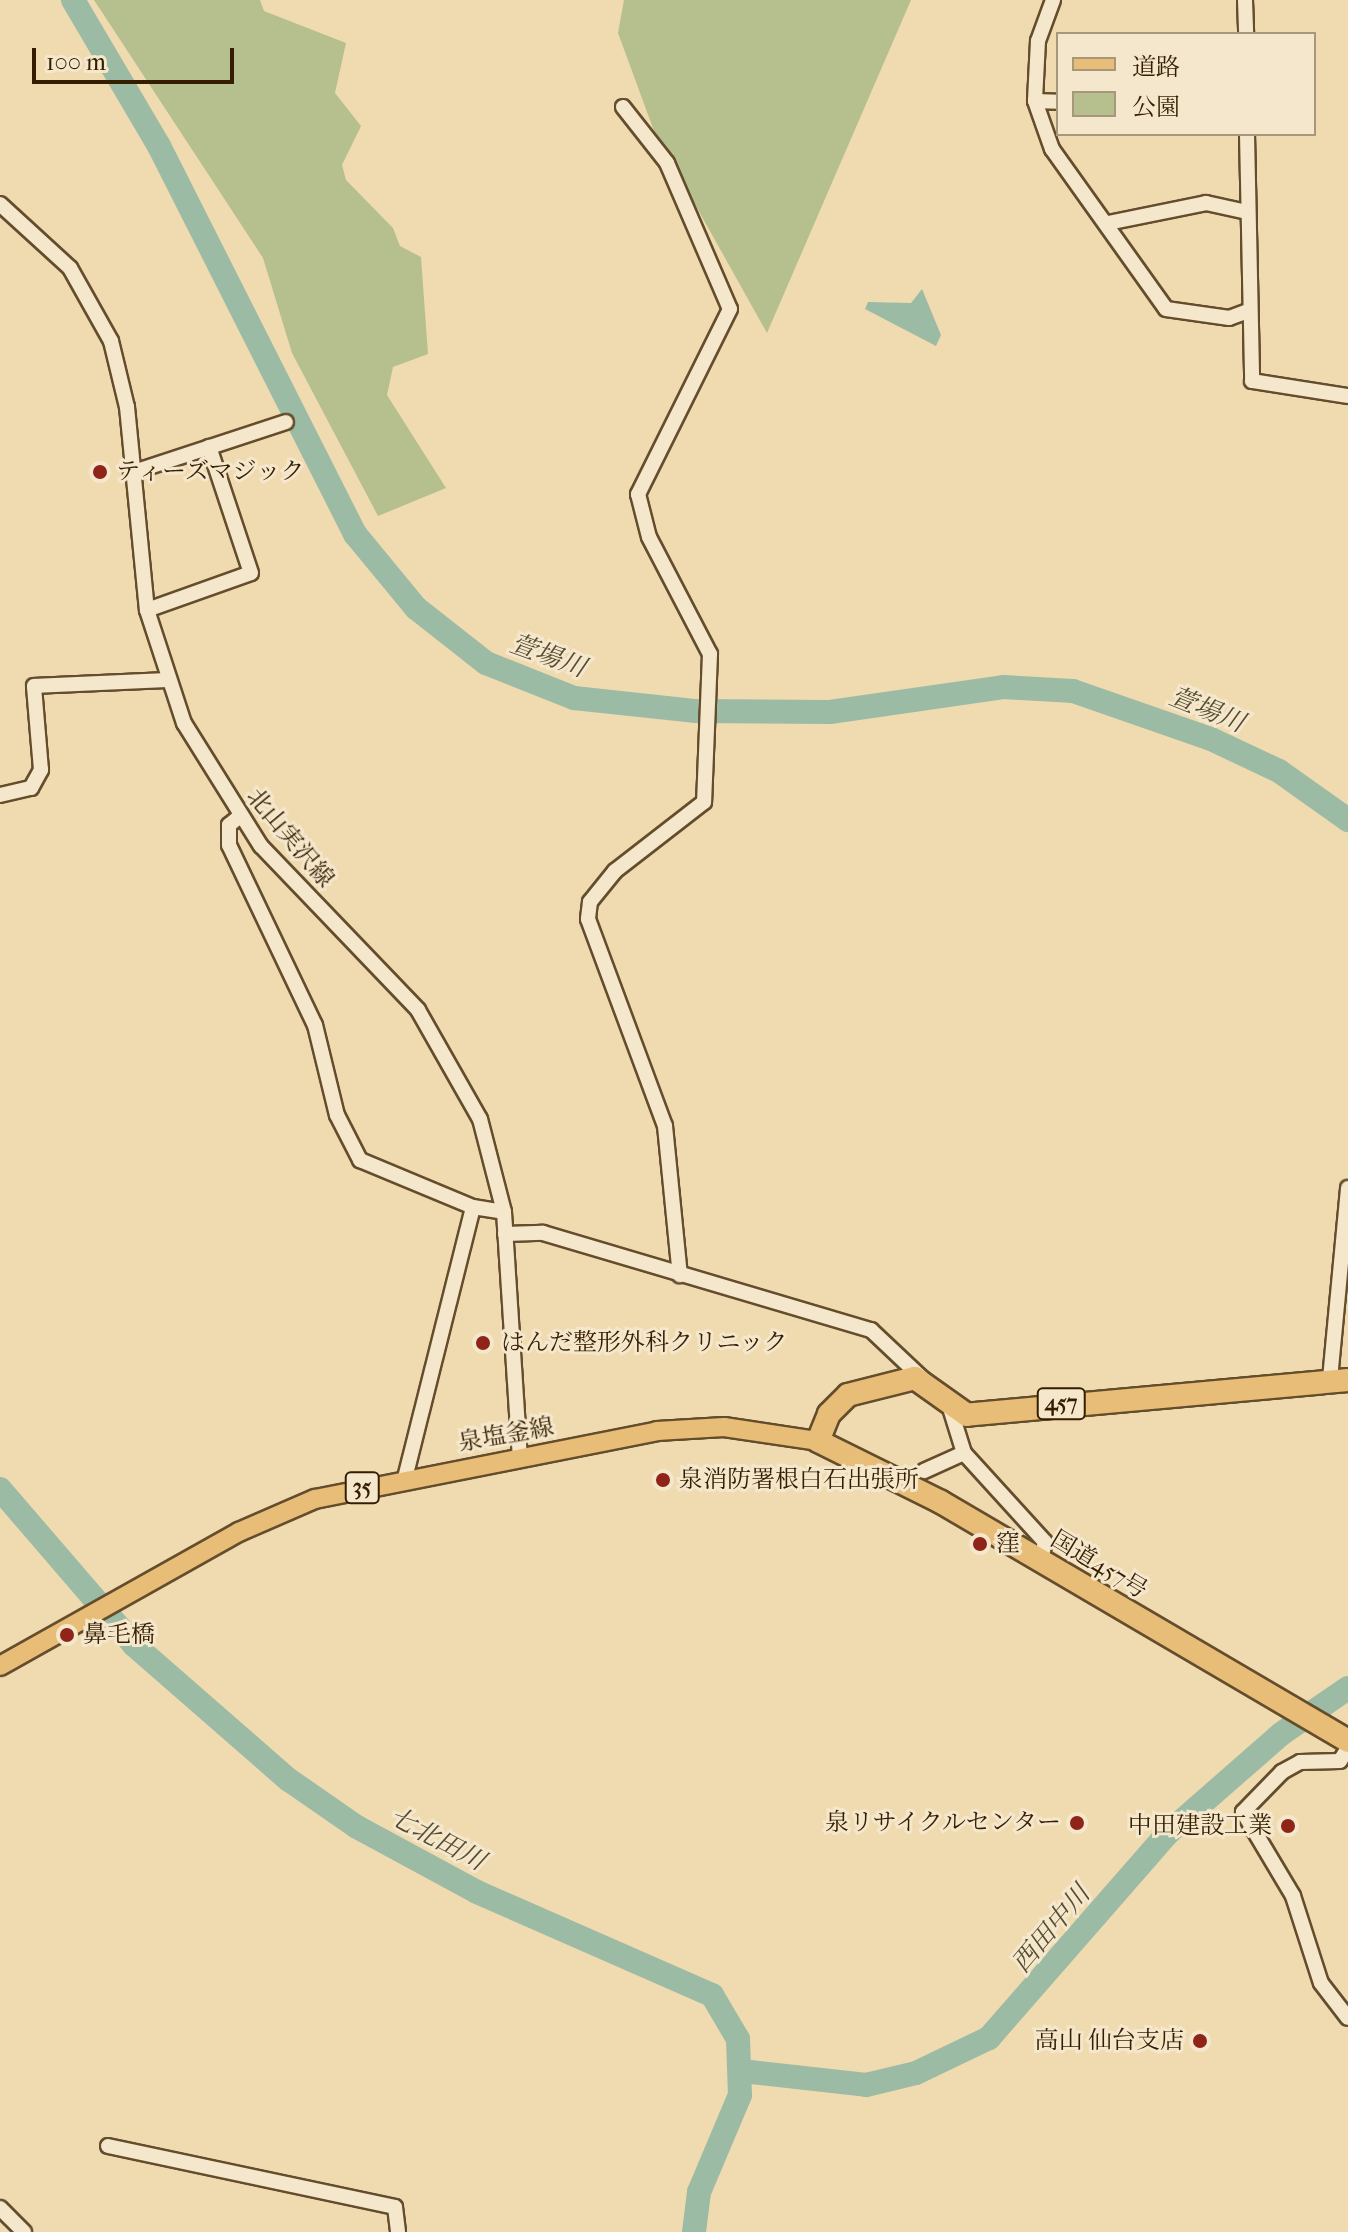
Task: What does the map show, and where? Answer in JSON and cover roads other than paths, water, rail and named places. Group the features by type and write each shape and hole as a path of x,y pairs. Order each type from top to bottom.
{"highway":[{"path":"818,1441 829,1414 848,1395 924,1380 950,1408"},
{"name":"457","path":"950,1408 967,1415 1339,1380"},
{"name":"国道457号","path":"818,1441 1041,1560 1348,1741"}],"main road":[{"name":"泉塩釜線","path":"0,1666 214,1548 315,1499 405,1478 689,1427 818,1441"}],"street":[{"path":"1053,0 1038,41 1035,101 1045,137 1166,309 1229,318 1248,311"},
{"path":"1245,0 1246,32"},
{"path":"1035,101 1056,102"},
{"path":"623,107 667,163 730,309 638,494 649,537 714,673 704,802 615,871 590,902 588,919 665,1126 680,1275"},
{"path":"1247,136 1248,311 1252,381 1348,396"},
{"path":"1108,223 1206,203 1247,212"},
{"name":"北山実沢線","path":"0,204 55,251 102,317 123,380 147,610 166,680 239,817 380,966 442,1044 480,1119 504,1212 520,1457"},
{"path":"131,473 286,422"},
{"path":"147,610 251,573 209,447"},
{"path":"0,795 31,788 41,770 34,686 166,680"},
{"path":"239,817 229,825 229,845 315,1025 337,1115 360,1160 473,1207 504,1212"},
{"path":"1339,1380 1348,1188"},
{"path":"405,1478 473,1207"},
{"path":"505,1234 543,1233 871,1330 924,1380"},
{"path":"950,1408 964,1453 1045,1542 1041,1560"},
{"path":"924,1471 964,1453"},
{"path":"1348,1748 1340,1761 1300,1762 1282,1772 1243,1812 1293,1896 1321,1983 1348,2018"},
{"path":"108,2146 395,2207 398,2232"},
{"path":"0,2208 24,2232"}],"waterway":[{"name":"萱場川","path":"73,0 159,146 355,534 416,608 486,663 574,698 696,711 830,712 1003,687 1073,691 1211,739 1279,771 1348,820"},
{"name":"七北田川","path":"0,1489 134,1645 289,1780 357,1827 477,1892 712,1995 738,2039 740,2095 699,2192 694,2232"},
{"name":"西田中川","path":"742,2071 866,2085 916,2073 989,2038 1168,1833 1281,1734 1348,1688"}],"place":[{"name":"ティーズマジック","path":"100,472"},
{"name":"はんだ整形外科クリニック","path":"483,1343"},
{"name":"泉消防署根白石出張所","path":"663,1480"},
{"name":"窪","path":"980,1544"},
{"name":"鼻毛橋","path":"67,1635"},
{"name":"泉リサイクルセンター","path":"1077,1823"},
{"name":"中田建設工業","path":"1288,1826"},
{"name":"高山 仙台支店","path":"1200,2041"}]}
